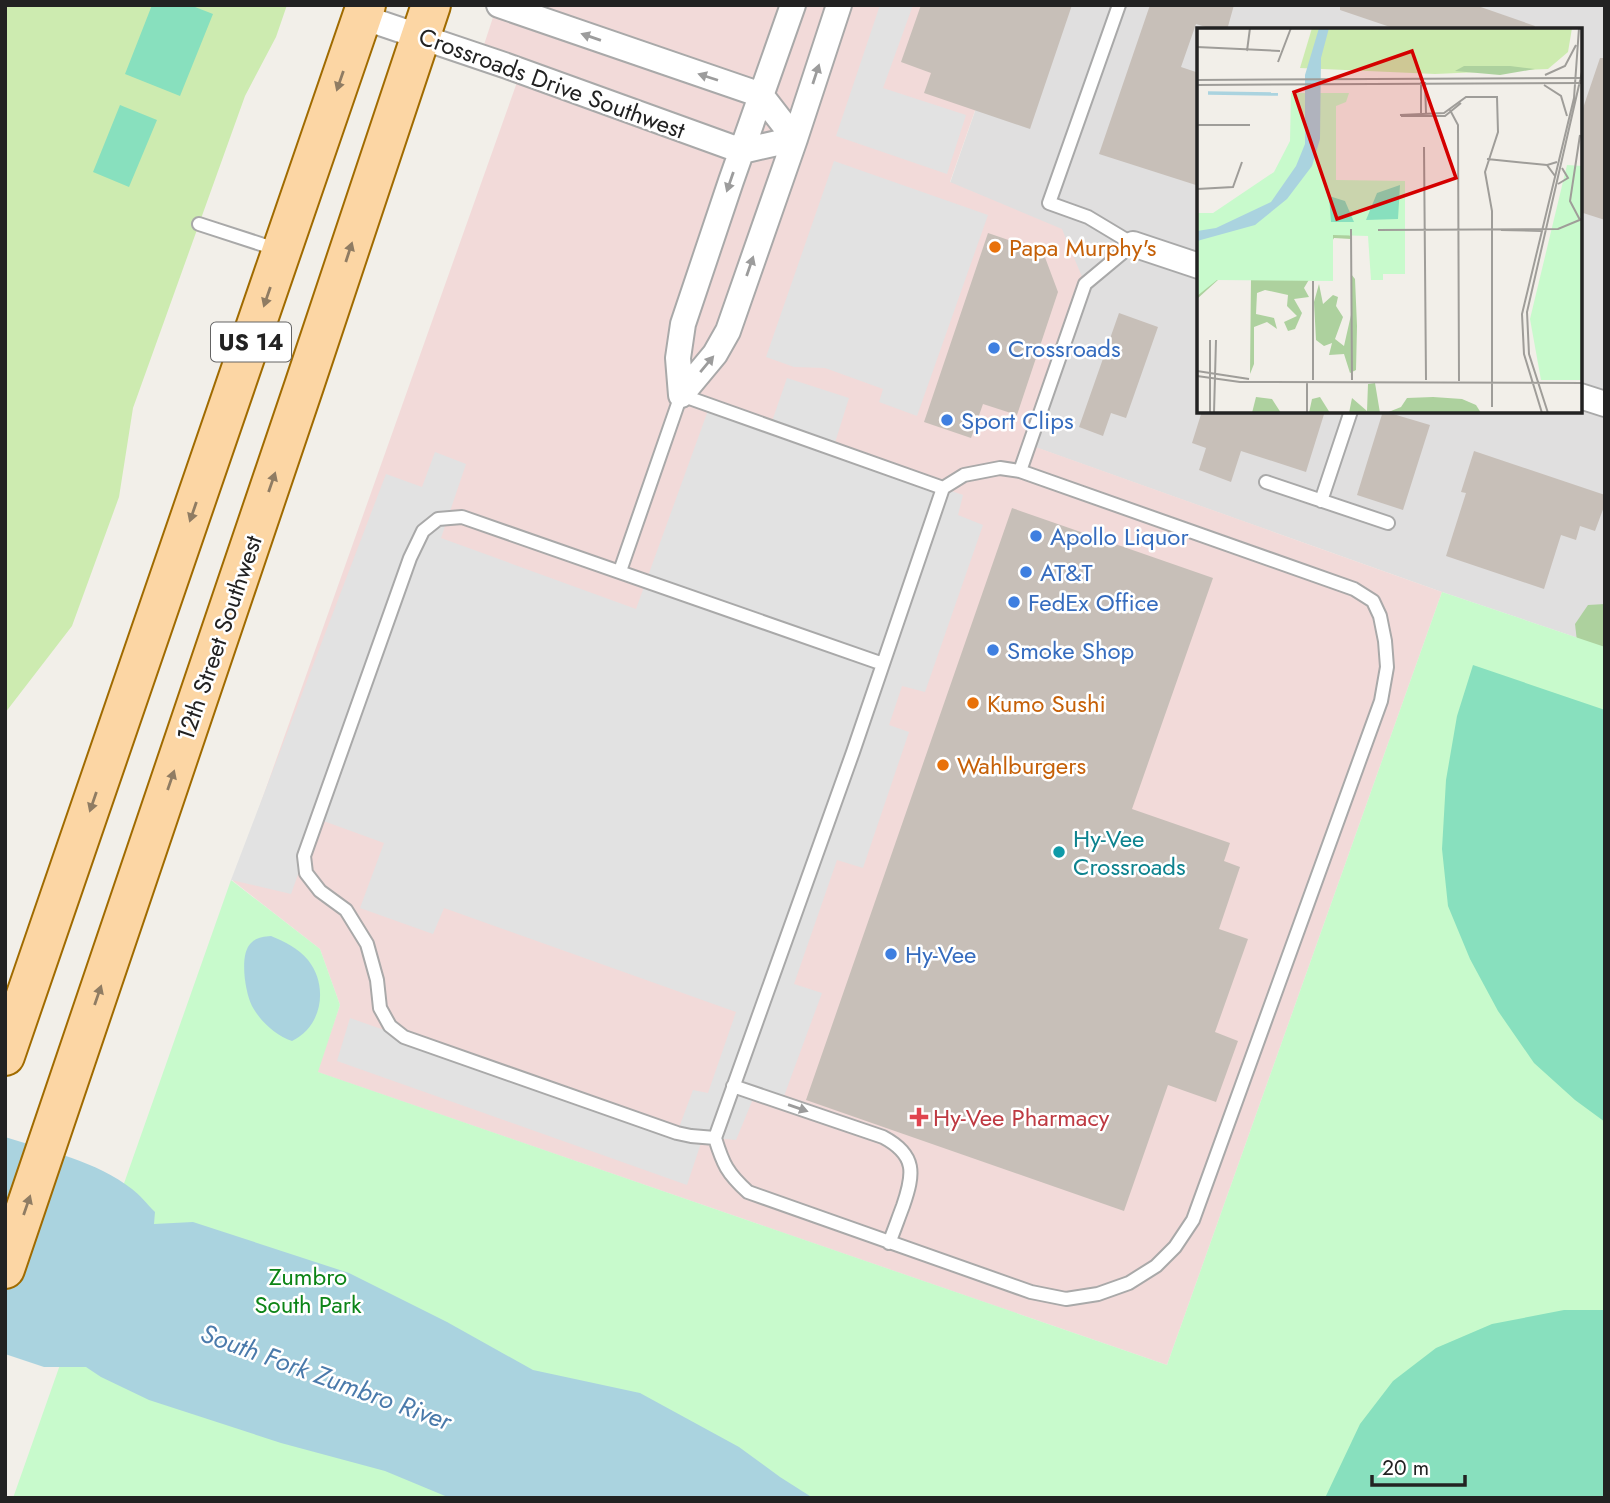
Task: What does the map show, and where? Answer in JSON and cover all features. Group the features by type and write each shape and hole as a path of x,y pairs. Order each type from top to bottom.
{"main road":[{"name":"US 14","path":"8,1048 364,11"},
{"name":"12th Street Southwest","path":"5,1269 426,20"}],"street":[{"path":"499,5 761,95 795,139"},
{"path":"681,395 678,358 683,324 793,5"},
{"path":"681,395 715,354 728,331 839,5"},
{"name":"Crossroads Drive Southwest","path":"364,11 426,20 741,151"},
{"path":"741,151 795,139"},
{"path":"1133,244 1197,265"},
{"path":"1582,397 1605,404"}],"lane":[{"path":"1020,471 1085,284 1133,244 1088,217 1049,203 1119,5"},
{"path":"199,224 283,251"},
{"path":"621,571 681,395 943,488"},
{"path":"1321,501 1351,413"},
{"path":"1000,468 1020,471 1354,589 1373,601 1380,616 1387,667 1381,701 1193,1220 1175,1247 1156,1266 1129,1283 1098,1294 1066,1299 1031,1292 748,1192 732,1178 723,1163 715,1138 853,752 943,488 964,475 1000,468"},
{"path":"1266,482 1388,523"},
{"path":"715,1138 677,1133 404,1037 390,1026 380,1008 377,980 367,944 346,910 320,891 306,873 304,856 410,558 423,531 438,519 462,517 883,664"},
{"path":"733,1086 883,1138 894,1143 904,1153 910,1166 911,1184 889,1243"}],"shaded area":[{"path":"497,5 1012,5 950,182 1062,229 1085,284 1030,445 1442,592 1167,1365 317,1072 340,1005 320,949 233,881 521,71 480,57"},
{"path":"880,5 913,5 883,88 966,115 947,174 836,136"},
{"path":"1012,5 1605,5 1605,647 1029,445 950,183"},
{"path":"834,161 988,215 917,416 879,402 883,389 825,368 794,367 766,357"},
{"path":"787,378 849,398 833,449 963,495 958,515 983,525 925,692 902,686 889,725 909,732 863,868 837,860 794,984 822,993 780,1107 753,1099 736,1140 703,1137 687,1185 337,1061 350,1018 677,1133 693,1090 708,1093 736,1012 444,908 433,934 360,908 384,843 318,819 291,894 231,880 386,474 422,487 435,452 466,464 441,538 636,609 710,405 770,427"}],"green space":[{"path":"5,5 287,5 276,37 245,96 133,408 119,497 72,626 5,713"},
{"path":"152,5 190,5 213,14 180,96 125,74"},
{"path":"120,105 157,120 129,187 93,172"},
{"name":"Zumbro South Park","path":"1442,592 1605,647 1605,1498 13,1498 231,880 320,949 340,1005 318,1072 1167,1365"},
{"path":"1605,604 1605,669 1578,650 1575,624 1588,605"},
{"path":"1473,665 1605,710 1605,1122 1575,1100 1534,1063 1498,1011 1470,959 1448,906 1442,849 1446,780 1457,716"},
{"path":"1564,1310 1605,1310 1605,1498 1325,1498 1360,1424 1393,1381 1436,1348 1492,1324"}],"water":[{"path":"271,936 304,956 315,970 319,982 316,1016 302,1035 292,1041 274,1032 264,1022 255,1012 247,992 244,964 247,948 260,938"},
{"name":"South Fork Zumbro River","path":"5,1137 71,1158 118,1179 135,1191 155,1212 154,1224 193,1222 349,1273 447,1322 533,1370 640,1393 739,1447 813,1498 450,1498 385,1471 281,1443 149,1400 86,1367 44,1367 5,1354"}],"building":[{"path":"921,5 1072,5 1030,129 924,93 931,73 901,62"},
{"path":"1150,5 1234,5 1228,28 1209,28 1196,24 1181,67 1197,72 1197,185 1099,154"},
{"path":"1340,5 1475,5 1535,26 1393,28 1340,10"},
{"path":"1600,58 1605,58 1605,220 1582,213 1582,111"},
{"name":"Crossroads","path":"988,233 1043,252 1058,292 1017,415 983,404 971,438 924,422"},
{"path":"1119,313 1158,327 1126,418 1111,413 1103,436 1079,427"},
{"path":"1201,413 1324,413 1306,472 1241,451 1231,482 1199,470 1206,448 1192,443"},
{"path":"1382,413 1430,425 1403,510 1357,495"},
{"path":"1474,451 1605,495 1605,504 1595,531 1580,526 1576,540 1561,535 1544,589 1446,556 1466,493 1461,492"},
{"name":"Hy-Vee Crossroads","path":"1012,508 1213,578 1132,809 1230,843 1224,861 1240,867 1219,929 1248,939 1215,1032 1238,1041 1216,1102 1168,1085 1124,1211 806,1100"}],"place":[{"name":"Papa Murphy's","path":"995,247"},
{"name":"Crossroads","path":"994,348"},
{"name":"Sport Clips","path":"947,420"},
{"name":"Apollo Liquor","path":"1036,536"},
{"name":"AT&T","path":"1026,572"},
{"name":"FedEx Office","path":"1014,602"},
{"name":"Smoke Shop","path":"993,650"},
{"name":"Kumo Sushi","path":"973,703"},
{"name":"Wahlburgers","path":"943,765"},
{"name":"Hy-Vee Crossroads","path":"1059,852"},
{"name":"Hy-Vee","path":"891,954"},
{"name":"Hy-Vee Pharmacy","path":"919,1117"}]}
